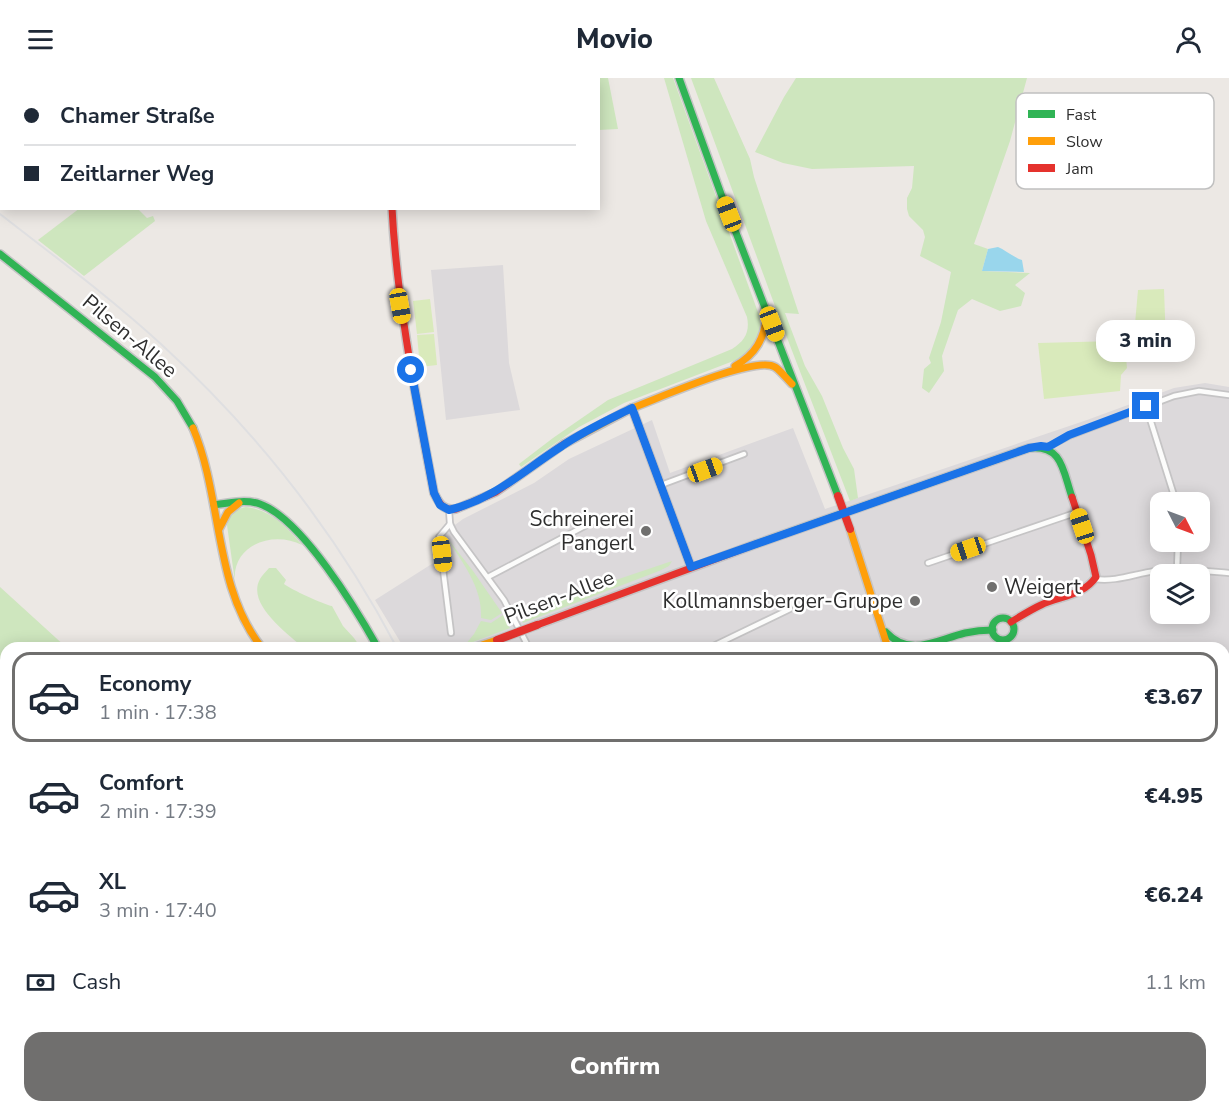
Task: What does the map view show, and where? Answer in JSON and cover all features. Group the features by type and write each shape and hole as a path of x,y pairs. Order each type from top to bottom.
{"main road":[{"path":"680,78 721,194 838,496 886,642"},
{"path":"392,210 393,247 400,306 426,455 437,501 444,509 449,510 475,502 496,492 563,445 632,408 720,375 754,365 775,367 789,380 801,399"},
{"name":"Pilsen-Allee","path":"0,254 141,366 166,388 186,415 194,428 204,461 233,593 241,616 258,642"},
{"path":"720,375 745,361 755,352 764,336 767,310"},
{"path":"632,408 691,567"},
{"path":"1011,622 1042,604 1081,591 1091,585 1095,579 1096,573 1078,512 1059,459 1048,447"},
{"name":"Pilsen-Allee","path":"491,642 691,567 1029,448 1048,447"},
{"path":"214,505 239,502 260,504 276,513 314,553 339,585 374,642"},
{"path":"219,529 228,512 239,502"},
{"path":"1003,642 996,638 993,630 994,623 1000,619 1011,622 1014,631 1008,642"},
{"path":"881,624 890,638 896,642"},
{"path":"936,642 964,633 993,630"}],"street":[{"path":"1048,447 1069,435 1186,393 1209,392 1229,395"},
{"path":"1146,406 1173,492"},
{"path":"661,485 744,454"},
{"path":"449,510 450,524 504,600 526,642"},
{"path":"928,563 1078,512"},
{"path":"488,578 598,519"},
{"path":"450,524 439,537 451,633"},
{"path":"1210,572 1229,573"},
{"path":"1095,579 1116,580 1150,573"},
{"path":"721,642 790,609"}],"shaded area":[{"path":"503,265 509,363 520,410 446,420 431,270"},
{"path":"1205,383 1229,387 1229,642 400,642 375,600 438,560 436,539 463,519 534,483 569,459 652,420 670,473 793,428 825,509 1174,388"}],"green space":[{"path":"600,78 608,78 618,129 600,130"},
{"path":"664,78 673,78 759,315 760,330 756,342 748,352 736,360 624,403 579,427 521,467 519,464 608,400 732,349 740,343 747,332 747,317 706,221"},
{"path":"691,78 714,78 750,159 799,314 785,313 805,366 822,396 854,469 858,498 850,501"},
{"path":"796,78 1027,78 1023,93 1016,93 1016,119 1010,141 974,244 988,249 982,271 1030,273 1015,285 1025,293 1021,306 1000,311 972,299 958,310 942,356 944,371 929,393 922,388 924,369 931,363 929,358 941,322 951,272 920,256 925,237 923,230 909,216 907,209 914,166 812,169 783,163 755,152"},
{"path":"77,210 139,210 147,218 153,216 155,221 84,276 38,240"},
{"path":"1164,289 1166,344 1133,346 1138,290"},
{"path":"430,299 434,332 417,334 413,301"},
{"path":"434,334 437,365 420,367 417,335"},
{"path":"1116,341 1125,348 1127,368 1121,375 1120,391 1044,399 1038,343"},
{"path":"246,507 270,515 290,531 302,545 279,539 256,544 240,559 235,582 227,525 234,513"},
{"path":"447,538 502,613 491,620 481,618 479,596 475,586"},
{"path":"672,561 669,566 659,571 523,623 520,616 527,610"},
{"path":"269,568 276,568 286,580 284,584 332,606 343,626 357,642 297,642 271,618 264,608 257,589 260,579"},
{"path":"0,587 60,642 0,642"},
{"path":"503,615 510,628 467,642 481,621 491,623"}],"water":[{"path":"998,247 1022,260 1024,272 982,271 988,249"}],"railway":[{"path":"0,214 143,328 197,378 230,413 293,486 321,525 374,606 394,642"}],"traffic: fast":[{"path":"679,78 721,194 838,496"},
{"path":"0,254 155,377 177,401 193,428"},
{"path":"756,544 1029,448 1049,450 1055,455 1063,469 1072,497"},
{"path":"214,505 231,502 260,504 293,527 342,589 374,642"},
{"path":"1003,618 1011,621 1014,629 1011,637 1003,640 995,637 992,629 995,621 1003,618"},
{"path":"937,642 968,632 993,630"},
{"path":"886,632 900,642"}],"traffic: slow":[{"path":"735,366 758,345 767,315"},
{"path":"632,408 705,380 748,367 764,365 775,367 792,384"},
{"path":"564,444 632,408"},
{"path":"193,428 203,455 220,541 235,597 246,624 258,642"},
{"path":"219,529 228,512 239,503"},
{"path":"850,529 886,642"},
{"path":"491,642 497,640"}],"traffic: jam":[{"path":"392,210 398,280 408,351 434,493 440,503 448,509 456,509 496,492 564,444"},
{"path":"632,408 691,567"},
{"path":"838,496 850,529"},
{"path":"1011,622 1041,605 1078,592 1096,577 1072,497"},
{"path":"537,625 756,544"},
{"path":"497,640 537,625"}],"place":[{"name":"Schreinerei Pangerl","path":"646,531"},
{"name":"Weigert","path":"992,587"},
{"name":"Kollmannsberger-Gruppe","path":"915,601"}],"route":[{"path":"411,370 434,493 440,505 449,510 465,506 496,492 563,445 632,408 691,567 1029,448 1048,447 1069,435 1146,406"}]}
